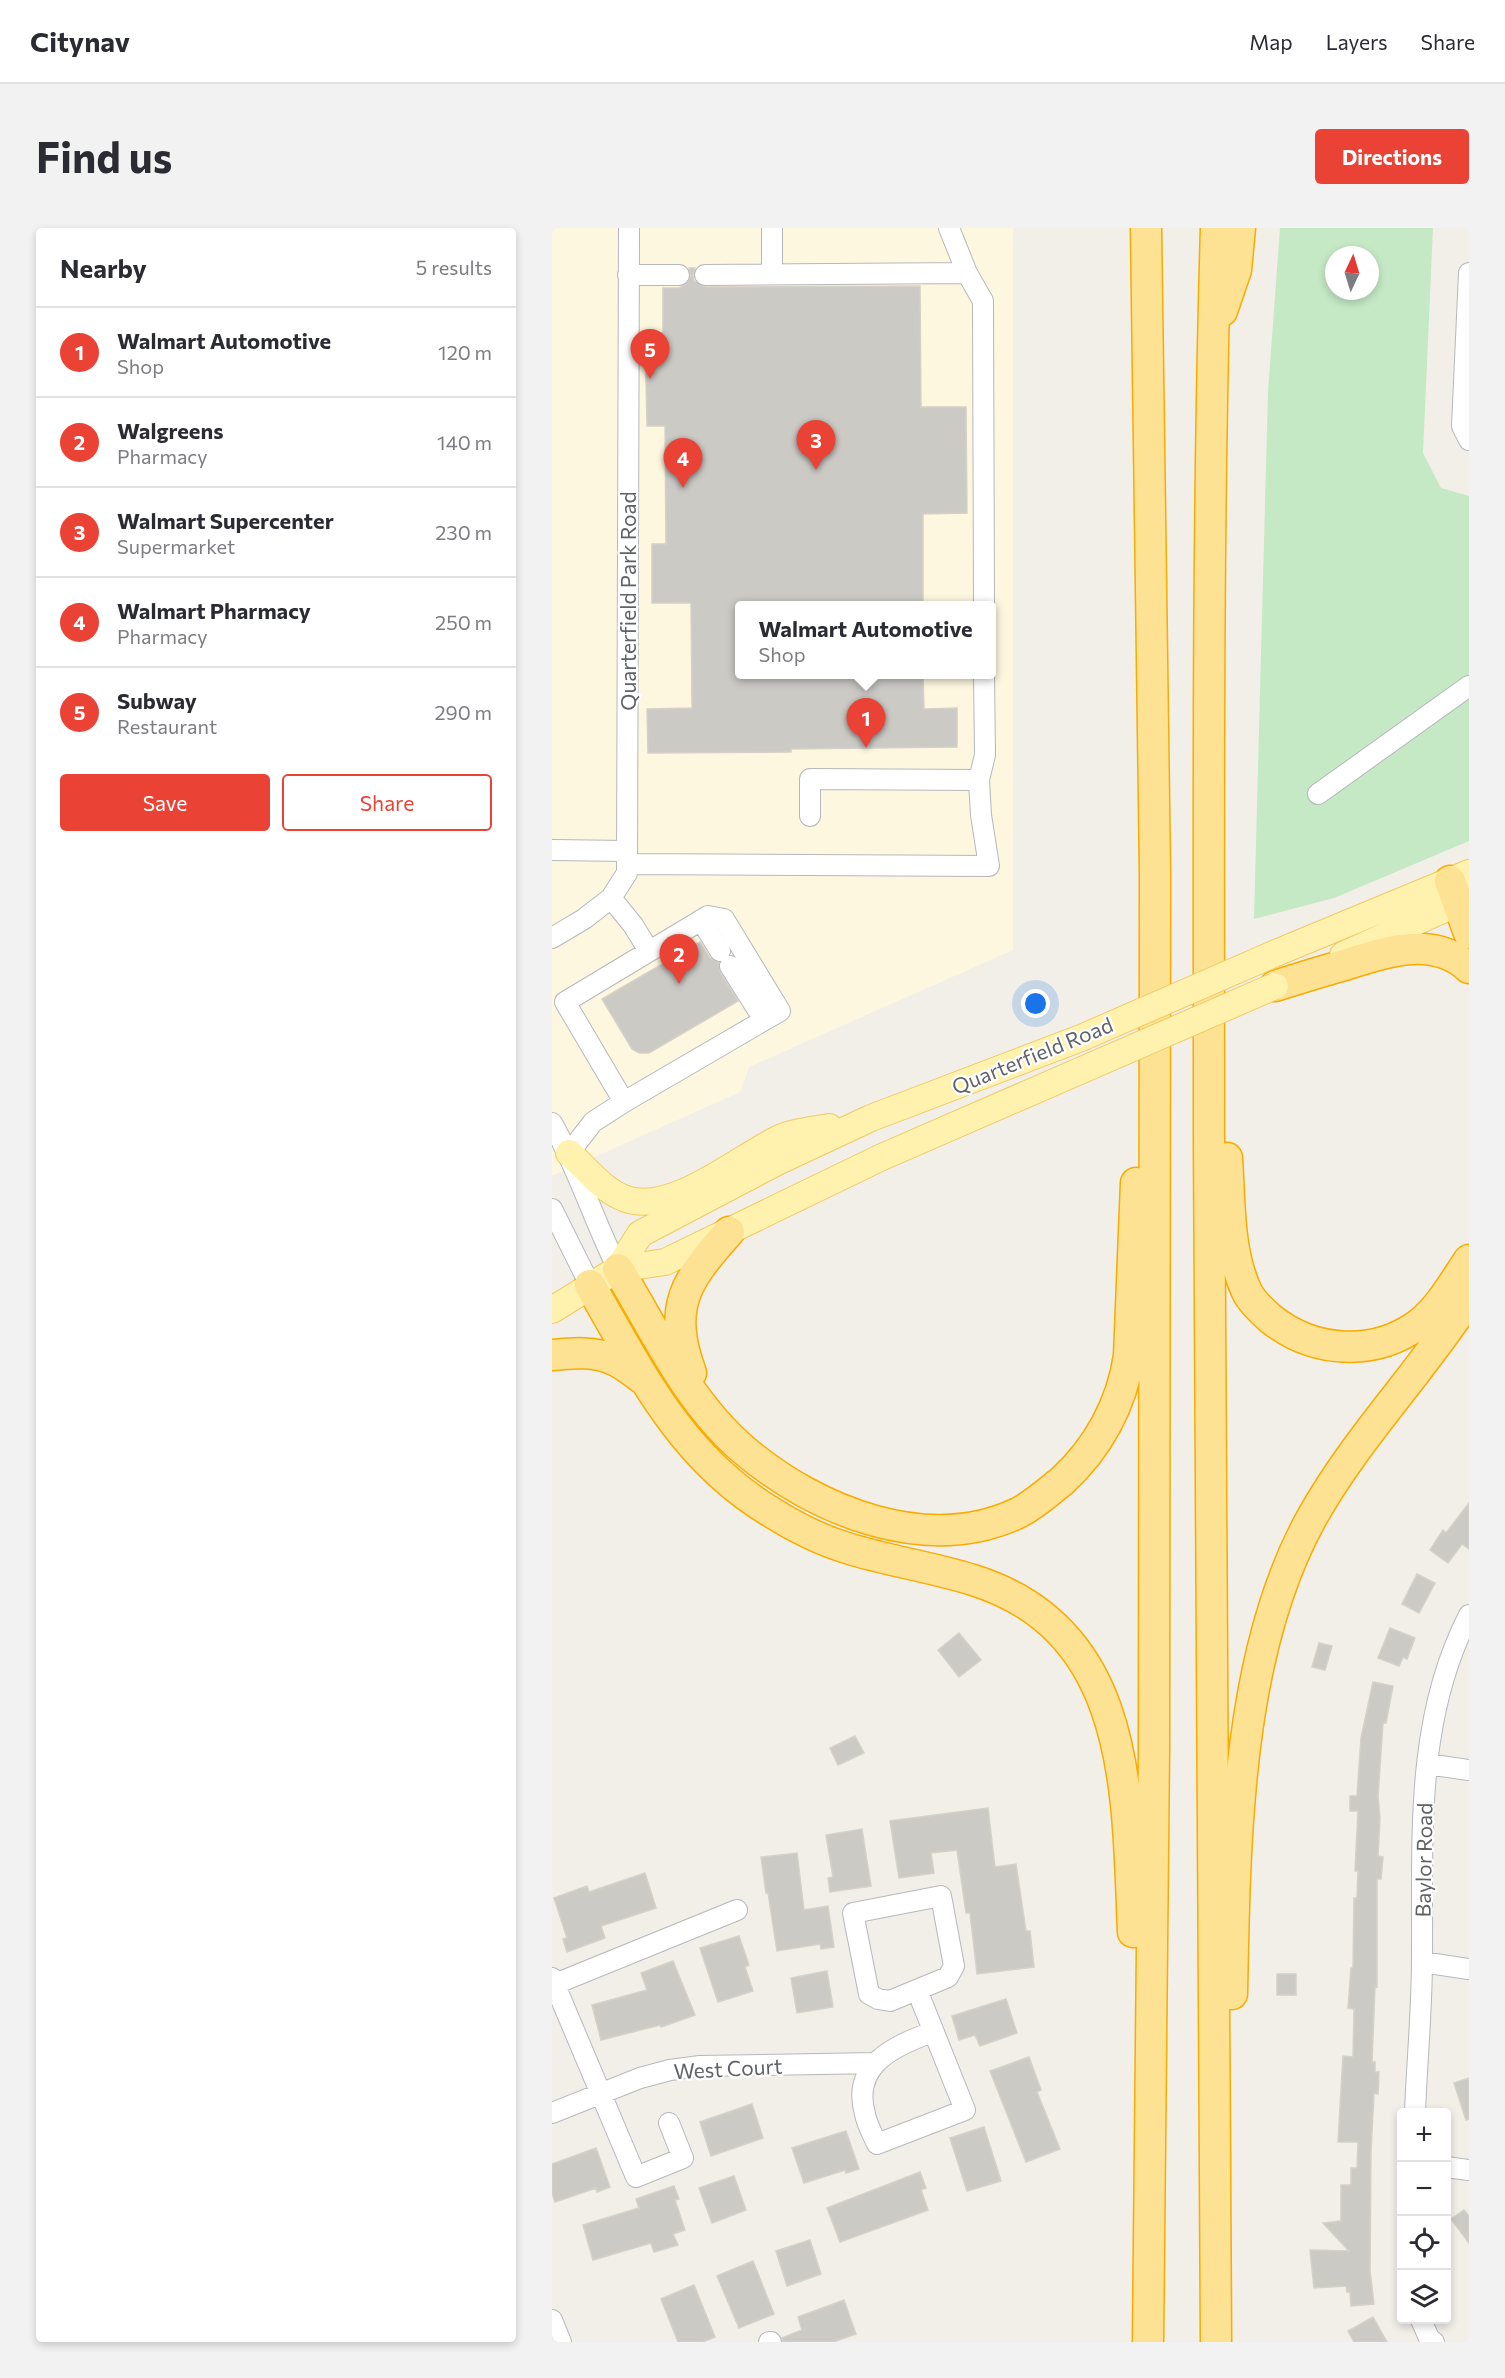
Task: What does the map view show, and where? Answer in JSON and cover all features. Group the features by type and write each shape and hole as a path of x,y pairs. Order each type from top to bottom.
{"highway":[{"path":"1138,228 1149,446"},
{"path":"1146,228 1155,874 1154,1748 1148,2342"},
{"path":"1216,228 1212,340 1209,873 1210,1762 1216,2342"},
{"path":"1212,340 1236,270 1240,228"},
{"path":"1209,873 1232,1234 1237,1266 1248,1295 1264,1314 1288,1332 1306,1340 1316,1344 1343,1347 1369,1346 1392,1339 1418,1324 1435,1309 1469,1260"},
{"path":"618,1269 671,1359 704,1409 744,1450 784,1480 829,1504 899,1527 941,1530 967,1529 993,1522 1019,1513 1045,1496 1073,1471 1094,1445 1112,1414 1125,1380 1129,1356 1134,1207 1155,874"},
{"path":"1461,888 1469,933"},
{"path":"1275,986 1392,950 1412,948 1445,953 1469,968"},
{"path":"704,1409 684,1352 680,1313 684,1295 695,1272 729,1232"},
{"path":"590,1285 645,1380 678,1430 709,1465 738,1490 770,1512 807,1532 844,1547 974,1580 1013,1596 1043,1616 1072,1643 1094,1675 1119,1752 1126,1804 1148,2277"},
{"path":"1222,2342 1236,1863 1242,1789 1258,1664 1270,1618 1288,1569 1310,1521 1336,1477 1367,1432 1469,1298"},
{"path":"552,1355 573,1353 614,1360 645,1380"}],"main road":[{"name":"Quarterfield Road","path":"618,1269 640,1234 777,1162 871,1118 1081,1038 1276,953 1461,888"},
{"name":"Quarterfield Road","path":"552,1310 618,1269 665,1262 882,1157 1275,986 1461,888"},
{"path":"569,1153 608,1189 625,1198 642,1202 663,1200 699,1183 782,1137 871,1118"}],"street":[{"name":"Quarterfield Park Road","path":"552,938 584,919 611,898 627,873 629,228"},
{"path":"772,228 772,274"},
{"path":"949,228 967,273 983,302 984,601"},
{"path":"705,275 967,273"},
{"path":"1469,273 1462,426 1469,440"},
{"path":"628,276 679,275"},
{"path":"552,850 627,858 989,866 981,815 979,780 985,754 984,679"},
{"path":"1318,794 1469,686"},
{"path":"810,816 810,779 979,780"},
{"path":"611,898 633,925 649,951"},
{"path":"569,1153 593,1122 780,1011 724,919 714,916 701,920 565,1002 624,1102"},
{"path":"701,920 764,1020"},
{"path":"552,1123 569,1153 599,1230 618,1269"},
{"path":"552,1209 590,1285"},
{"name":"Baylor Road","path":"1415,2108 1422,1962 1422,1810 1431,1724 1440,1684 1453,1646 1469,1615"},
{"path":"1427,1764 1469,1770"},
{"path":"941,1896 954,1966 948,1977 917,1990 890,2001 878,1999 869,1994 853,1913 941,1896"},
{"path":"669,2123 683,2158 636,2178 553,1981 737,1910"},
{"path":"1422,1962 1469,1969"},
{"path":"917,1990 965,2110 877,2144 865,2115 862,2094 866,2078 875,2063 905,2042 932,2032"},
{"name":"West Court","path":"552,2113 640,2078 670,2070 700,2066 875,2063"},
{"path":"1451,2167 1469,2170"},
{"path":"552,2320 561,2342"},
{"path":"1423,2324 1429,2338 1434,2342"}],"shaded area":[{"path":"552,228 1013,228 1013,950 749,1067 740,1092 552,1176"}],"green space":[{"path":"1280,228 1433,228 1423,453 1441,488 1469,496 1469,841 1334,898 1254,919 1268,392"}],"building":[{"path":"689,268 695,268 694,281 705,287 920,286 921,407 966,407 967,513 923,514 923,601 735,601 735,679 923,679 924,709 957,708 957,747 648,753 647,709 692,708 691,603 652,603 652,544 666,544 665,426 647,426 646,379 646,333 663,333 663,288 679,288 685,285 691,276"},
{"path":"700,942 710,958 719,963 720,972 738,1001 649,1053 639,1053 632,1049 602,999"},
{"path":"1469,1503 1469,1549 1462,1544 1448,1563 1430,1550 1443,1530 1446,1533"},
{"path":"1417,1574 1435,1583 1419,1613 1402,1604"},
{"path":"1390,1628 1415,1638 1407,1659 1403,1657 1399,1666 1378,1658"},
{"path":"959,1633 981,1660 959,1677 938,1650"},
{"path":"1319,1643 1332,1646 1325,1670 1312,1667"},
{"path":"1373,1682 1393,1686 1386,1723 1383,1723 1378,1796 1380,1818 1378,1856 1383,1857 1381,1879 1377,1879 1377,1987 1375,1986 1372,2062 1375,2062 1375,2072 1379,2072 1378,2094 1374,2093 1371,2151 1370,2271 1374,2304 1351,2306 1350,2292 1347,2292 1346,2286 1314,2288 1310,2250 1349,2251 1323,2223 1341,2221 1341,2185 1351,2185 1351,2168 1357,2168 1358,2142 1338,2142 1343,2056 1353,2057 1354,2009 1348,2008 1351,1968 1353,1968 1354,1898 1357,1898 1358,1871 1355,1871 1358,1811 1350,1811 1350,1796 1357,1796 1361,1738"},
{"path":"855,1736 864,1753 838,1765 830,1748"},
{"path":"988,1808 995,1867 1016,1864 1026,1931 1030,1931 1034,1967 977,1974 970,1913 966,1913 957,1850 931,1853 934,1873 899,1878 890,1821"},
{"path":"862,1829 871,1886 830,1892 828,1878 833,1877 826,1835"},
{"path":"797,1853 804,1910 828,1906 834,1947 821,1949 820,1944 777,1951 761,1857"},
{"path":"645,1873 656,1908 601,1926 605,1938 567,1952 563,1939 567,1938 554,1898 587,1886 589,1892"},
{"path":"739,1936 749,1965 745,1967 753,1991 718,2002 700,1948"},
{"path":"673,1961 695,2015 661,2027 660,2025 601,2040 592,2005 647,1990 641,1973"},
{"path":"827,1971 833,2007 797,2013 791,1978"},
{"path":"1277,1974 1296,1974 1296,1995 1277,1995"},
{"path":"1006,1999 1017,2033 980,2046 975,2035 959,2040 952,2016"},
{"path":"1029,2057 1041,2090 1037,2092 1060,2149 1026,2162 990,2071"},
{"path":"1469,2078 1469,2119 1466,2120 1454,2083"},
{"path":"752,2104 763,2138 711,2156 700,2122"},
{"path":"984,2127 1001,2181 967,2191 950,2138"},
{"path":"846,2131 859,2169 846,2173 845,2170 804,2183 792,2148"},
{"path":"596,2148 610,2187 597,2192 596,2188 555,2202 552,2193 552,2164"},
{"path":"920,2172 926,2188 921,2190 928,2210 840,2242 827,2208"},
{"path":"734,2176 746,2210 712,2223 699,2188"},
{"path":"674,2186 679,2199 675,2200 685,2230 673,2234 678,2245 654,2252 651,2243 593,2260 583,2225 639,2208 636,2199"},
{"path":"1464,2210 1469,2216 1469,2243 1451,2219"},
{"path":"810,2240 821,2274 787,2286 776,2251"},
{"path":"753,2261 774,2314 739,2328 717,2276"},
{"path":"694,2285 715,2337 703,2342 678,2342 661,2299"},
{"path":"844,2300 856,2334 833,2342 783,2342 782,2338 802,2330 798,2317"},
{"path":"1373,2317 1387,2342 1354,2342 1348,2331"}],"place":[{"name":"Subway","path":"650,379"},
{"name":"Walmart Supercenter","path":"816,470"},
{"name":"Walmart Pharmacy","path":"683,488"},
{"name":"Walmart Automotive","path":"866,748"},
{"name":"Walgreens","path":"679,984"}]}
